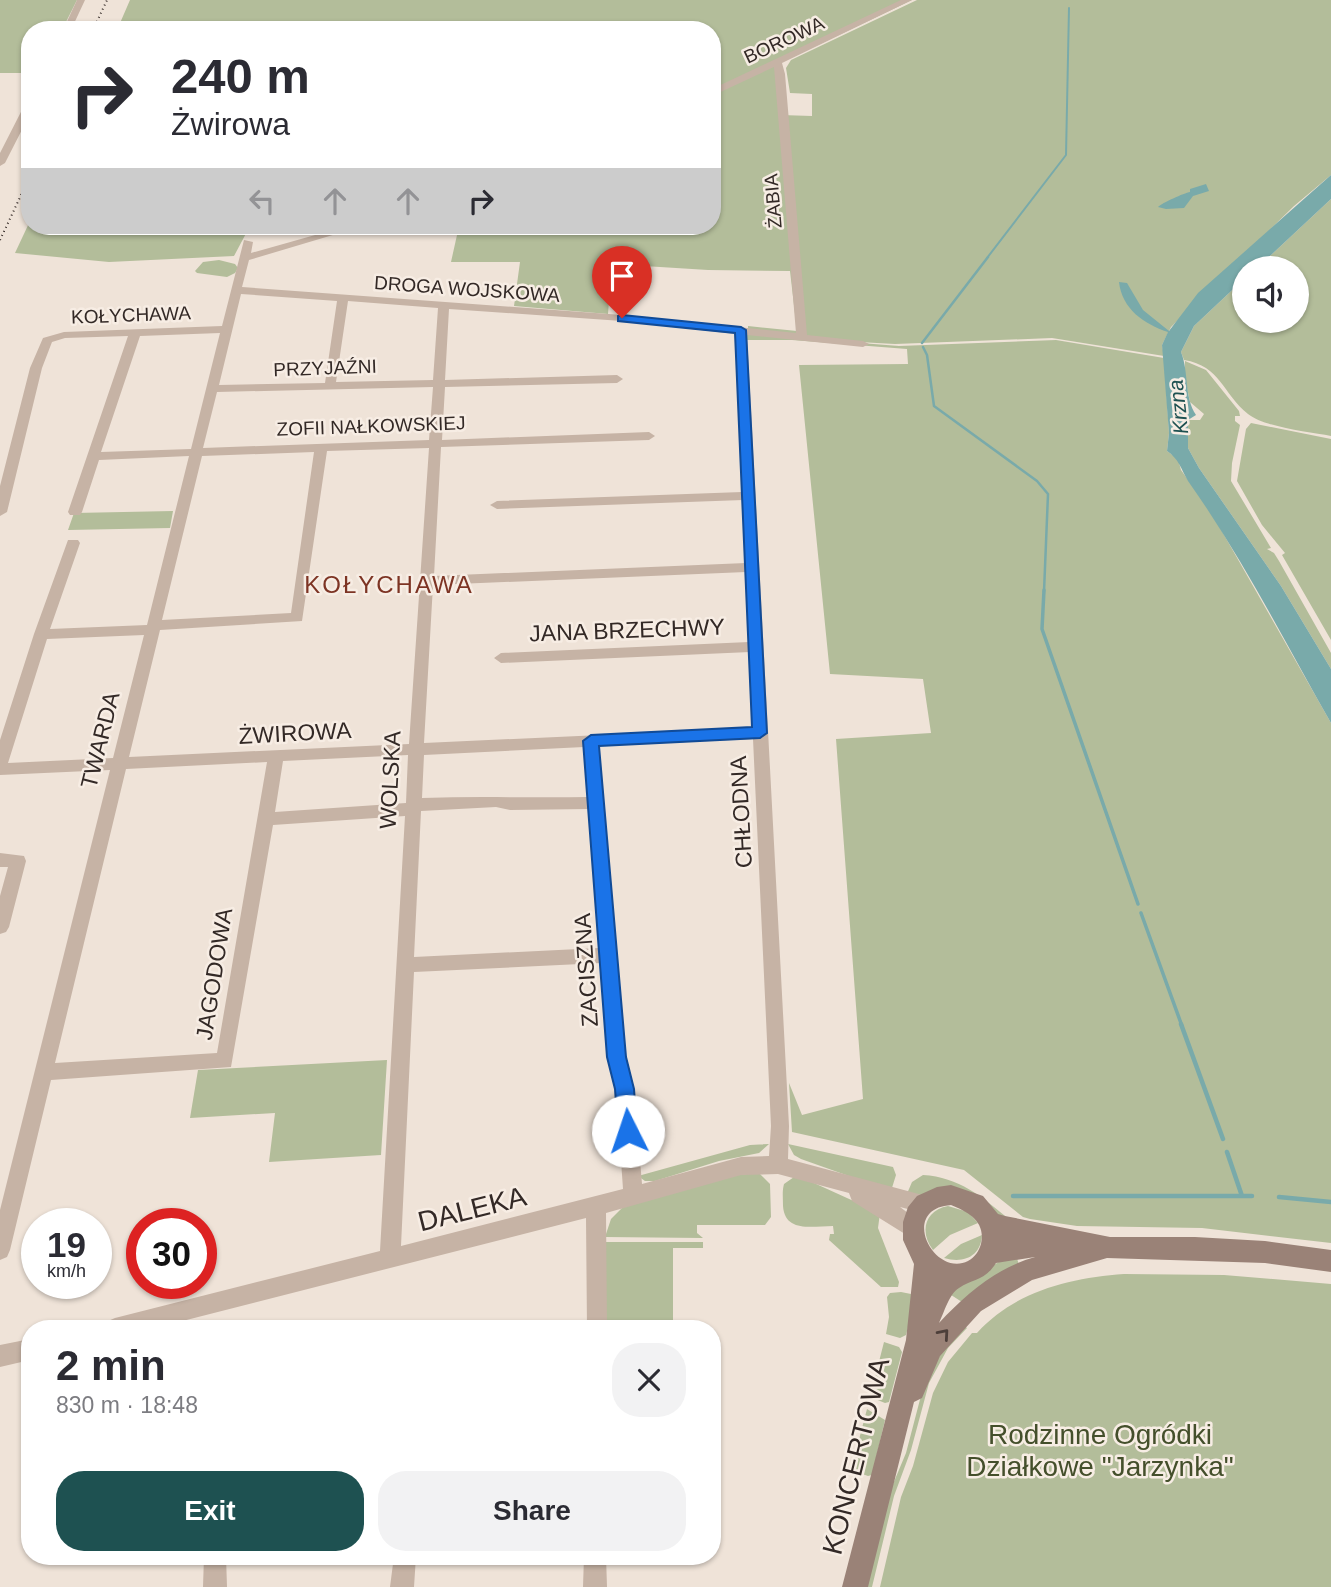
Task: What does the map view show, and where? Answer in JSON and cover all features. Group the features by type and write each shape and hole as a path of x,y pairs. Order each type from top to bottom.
{"street":[{"path":"71,21 81,0"},
{"name":"BOROWA","path":"721,89 908,0"},
{"name":"ŻABIA","path":"777,62 781,74 802,338"},
{"path":"0,163 21,122"},
{"path":"244,258 326,235"},
{"name":"TWARDA","path":"0,1250 248,242"},
{"name":"DROGA WOJSKOWA","path":"236,290 741,330 863,344"},
{"path":"330,386 343,297"},
{"name":"WOLSKA","path":"390,1259 416,750 444,305"},
{"name":"KOŁYCHAWA","path":"0,512 45,343 60,336 226,329"},
{"name":"CHŁODNA","path":"741,330 779,1126 778,1165"},
{"path":"75,512 135,333"},
{"name":"PRZYJAŹNI","path":"212,389 617,379"},
{"name":"ZOFII NAŁKOWSKIEJ","path":"94,456 649,436"},
{"path":"41,634 298,618 321,448"},
{"path":"497,505 747,496"},
{"path":"0,766 41,634 73,543"},
{"path":"426,581 752,567"},
{"name":"JANA BRZECHWY","path":"501,658 756,647"},
{"name":"ŻWIROWA","path":"0,766 119,764 760,733"},
{"name":"ZACISZNA","path":"591,741 617,1057 625,1089 634,1195"},
{"name":"JAGODOWA","path":"44,1072 225,1061 276,757"},
{"path":"265,819 496,801 510,804 596,803"},
{"path":"0,860 18,861 1,919"},
{"path":"406,965 610,955"},
{"name":"DALEKA","path":"147,1320 596,1206 741,1166 778,1165 923,1204"},
{"name":"DALEKA","path":"842,1183 902,1219 913,1229"},
{"path":"993,1253 994,1231 981,1208 959,1196 944,1195 923,1204 918,1211 913,1229 916,1245 926,1260 941,1270 958,1274 979,1269 993,1253 1021,1247 1080,1244"},
{"path":"596,1206 597,1320"},
{"path":"990,1221 1004,1227 1110,1248 1223,1250 1331,1261"},
{"path":"893,1438 932,1348 973,1303 1029,1270 1110,1248"},
{"name":"KONCERTOWA","path":"855,1587 918,1340 926,1260"},
{"name":"KONCERTOWA","path":"918,1340 947,1283 958,1274"},
{"path":"0,1356 21,1351"},
{"path":"215,1565 215,1587"},
{"path":"402,1587 404,1565"},
{"path":"595,1565 595,1587"}],"green space":[{"path":"0,0 77,0 66,21 21,21 21,73 0,73"},
{"path":"130,0 912,0 776,65 781,115 812,116 812,94 790,93 786,68 791,60 917,0 1331,0 1331,175 1294,206 1243,256 1232,256 1232,267 1171,327 1162,345 1164,356 1052,338 895,344 841,341 748,329 748,326 797,331 790,271 708,270 612,264 608,314 514,306 520,262 451,262 457,235 721,235 721,21 121,21"},
{"path":"1331,199 1331,436 1255,419 1239,406 1214,374 1196,363 1184,360 1181,352 1194,326 1232,290 1232,333 1309,333 1309,256 1270,256"},
{"path":"23,235 245,235 234,256 109,262 15,253"},
{"path":"219,260 235,264 238,268 235,273 227,277 195,271 203,262"},
{"path":"747,334 899,346 1056,340 1164,358 1169,433 1167,451 1178,459 1181,470 1211,512 1331,723 1331,1243 1202,1228 1077,1226 1030,1219 1023,1217 964,1170 792,1132 789,1083 802,1115 863,1099 836,739 931,733 923,679 830,674 799,365 908,364 907,349 792,340 747,340"},
{"path":"1185,361 1206,370 1239,411 1240,416 1235,416 1235,421 1240,425 1231,481 1271,548 1267,549 1274,553 1279,561 1331,653 1331,669 1281,586 1188,448 1188,420 1200,420 1204,414 1190,402"},
{"path":"1251,423 1331,439 1331,640 1282,555 1285,553 1262,525 1237,481 1246,429"},
{"path":"173,511 170,528 68,530 74,513"},
{"path":"387,1060 381,1155 269,1162 275,1113 190,1118 198,1070"},
{"path":"769,1144 759,1153 719,1161 655,1181 645,1181 638,1176 750,1145"},
{"path":"788,1144 893,1167 896,1175 891,1191 801,1159 794,1155"},
{"path":"759,1173 770,1184 771,1217 765,1225 697,1225 697,1233 703,1238 605,1237 611,1219 627,1203 724,1176"},
{"path":"923,1175 959,1184 1009,1219 923,1195 906,1196 912,1182"},
{"path":"794,1177 814,1183 880,1213 878,1228 899,1282 898,1287 881,1287 829,1240 830,1234 834,1234 833,1226 808,1227 789,1221 783,1206 783,1189 784,1184"},
{"path":"948,1206 968,1212 978,1223 950,1235 933,1250 926,1236 929,1217 940,1208"},
{"path":"982,1235 978,1248 970,1257 958,1260 944,1258 961,1244"},
{"path":"605,1242 703,1242 703,1248 673,1248 673,1320 605,1320"},
{"path":"1015,1252 1019,1265 962,1302 948,1293"},
{"name":"Rodzinne Ogródki Działkowe \"Jarzynka\"","path":"1124,1274 1224,1275 1331,1284 1331,1587 880,1587 901,1497 913,1466 933,1393 948,1362 972,1333 977,1333 1008,1307 1026,1297 1064,1283"},
{"path":"890,1293 916,1295 906,1335 900,1338 886,1334 889,1317 887,1297"},
{"path":"962,1324 967,1328 948,1348 929,1383 911,1450 894,1496 872,1587 864,1587 888,1496 906,1453 923,1388 941,1353"},
{"path":"884,1342 899,1347 902,1352 889,1402 885,1403 870,1397"},
{"path":"867,1409 885,1420 872,1475 868,1476 851,1470"}],"water":[{"path":"1331,175 1331,199 1270,256 1240,256"},
{"path":"1206,184 1209,191 1193,196 1184,208 1158,207 1190,192 1190,189"},
{"name":"Krzna","path":"1232,263 1232,290 1194,326 1181,352 1190,400 1196,415 1188,420 1188,448 1281,586 1331,669 1331,723 1245,570 1177,461 1167,451 1169,433 1162,345 1168,332 1151,325 1129,308 1119,282 1127,283 1143,310 1169,331 1198,293"}],"waterway":[{"path":"987,258 1066,155 1069,8"},
{"path":"922,343 988,257"},
{"path":"923,347 927,355 934,406 1037,481 1048,494 1044,592"},
{"path":"1044,590 1042,629 1138,904"},
{"path":"1141,913 1182,1026"},
{"path":"1181,1024 1223,1139"},
{"path":"1227,1152 1242,1196"},
{"path":"1013,1196 1242,1196"},
{"path":"1242,1196 1252,1196"},
{"path":"1279,1197 1331,1202"}],"railway":[{"path":"97,21 107,0"},
{"path":"0,240 21,195"}],"district":[{"name":"KOŁYCHAWA","path":"389,584"}],"route":[{"path":"622,318 741,330 760,733 591,741 617,1057 625,1089 628,1131"}]}
